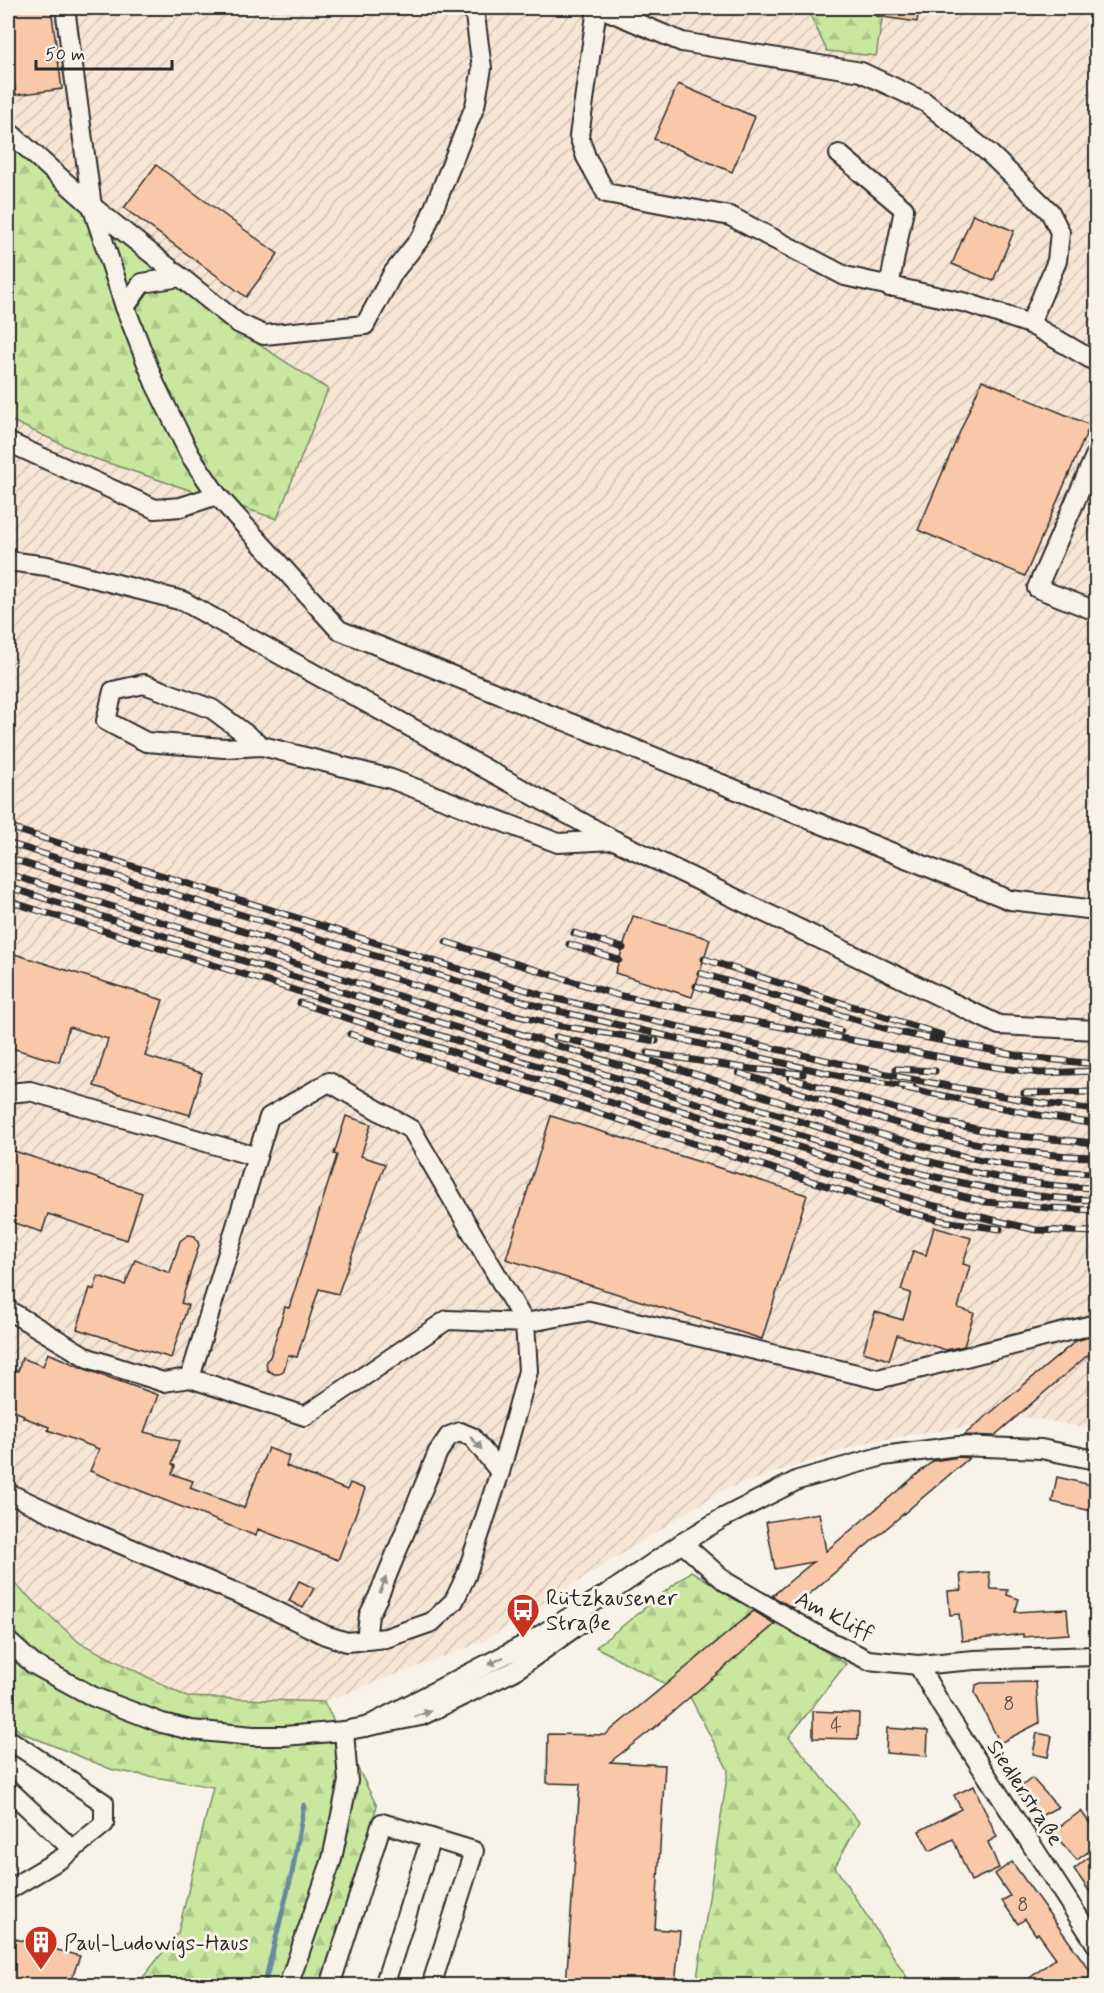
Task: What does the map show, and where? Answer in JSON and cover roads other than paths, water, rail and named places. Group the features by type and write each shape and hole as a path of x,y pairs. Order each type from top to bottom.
{"street":[{"path":"65,8 92,206 125,307 154,384 190,455 217,495 339,630 1010,900 1096,910"},
{"path":"8,131 92,206 238,323 264,335 364,325 393,273 423,235 475,106 482,68 474,8"},
{"path":"1030,324 1057,261 1060,232 1050,212 989,153 925,102 861,72 682,42 599,8 579,136 586,157 606,193 730,216 845,276 967,303 1030,324 1096,362"},
{"path":"840,154 904,208 889,287"},
{"path":"125,307 142,283 181,277"},
{"path":"8,442 155,509 181,507 217,495"},
{"path":"1096,454 1037,588 1096,611"},
{"path":"8,561 47,566 183,601 614,840 999,1025 1096,1030"},
{"path":"262,746 212,709 144,684 113,691 106,722 146,742 224,748 262,746 391,779 558,843 614,840"},
{"path":"8,1493 90,1532 258,1602 326,1635 346,1642 387,1638 432,1622 454,1601 466,1576 500,1472 528,1371 525,1323 412,1130 329,1082 269,1117 190,1378"},
{"path":"8,1093 30,1091 257,1157"},
{"path":"8,1310 88,1358 163,1382 190,1378 305,1416 447,1320 525,1323 589,1311 878,1379 1096,1324"},
{"path":"366,1640 369,1615 438,1452 450,1436 460,1432 472,1437 500,1472"},
{"path":"8,1641 33,1664 94,1697 162,1723 191,1730 253,1736 344,1731 421,1716 514,1671 585,1621 618,1587 682,1543 721,1519 798,1480 883,1456 958,1446 1041,1449 1096,1460"},
{"name":"Am Kliff","path":"682,1543 726,1582 819,1636 868,1660 918,1665 974,1660 1096,1656"},
{"name":"Siedlerstraße","path":"918,1665 941,1706 1096,1944"},
{"path":"288,1986 332,1859 348,1781 344,1731"},
{"path":"8,1739 104,1803 104,1824 62,1858 8,1890"},
{"path":"8,1789 72,1849"},
{"path":"330,1986 382,1823 474,1851 431,1986"},
{"path":"384,1986 431,1838"}],"waterway":[{"path":"264,1986 292,1873 304,1805"}],"railway":[{"path":"8,827 548,997 900,1077 1040,1103 1096,1110"},
{"path":"8,843 545,1008 853,1079"},
{"path":"8,858 502,1012 561,1026 656,1041"},
{"path":"8,874 927,1161 1011,1180 1096,1188"},
{"path":"8,887 923,1174 1009,1192 1096,1200"},
{"path":"8,901 930,1188 986,1202 1096,1210"},
{"path":"574,933 623,948"},
{"path":"446,942 617,995 660,1004 994,1067 1040,1073 1096,1071"},
{"path":"569,944 619,960"},
{"path":"704,959 942,1035"},
{"path":"700,973 897,1032 1026,1057 1096,1064"},
{"path":"696,986 841,1031"},
{"path":"300,1003 931,1205 1036,1230 1096,1232"},
{"path":"350,1034 909,1212 943,1221 1000,1229"},
{"path":"556,1037 664,1064 934,1149 1031,1168 1096,1173"},
{"path":"648,1053 751,1069 803,1074"},
{"path":"896,1069 935,1071"},
{"path":"739,1073 871,1116 959,1140 1050,1155 1096,1157"},
{"path":"844,1077 913,1087"},
{"path":"790,1078 938,1121 1006,1135 1096,1143"},
{"path":"905,1088 1038,1115 1096,1124"},
{"path":"1024,1093 1096,1092"}],"place":[{"name":"Rützkausener Straße","path":"523,1639"},
{"name":"Paul-Ludowigs-Haus","path":"41,1971"}]}
